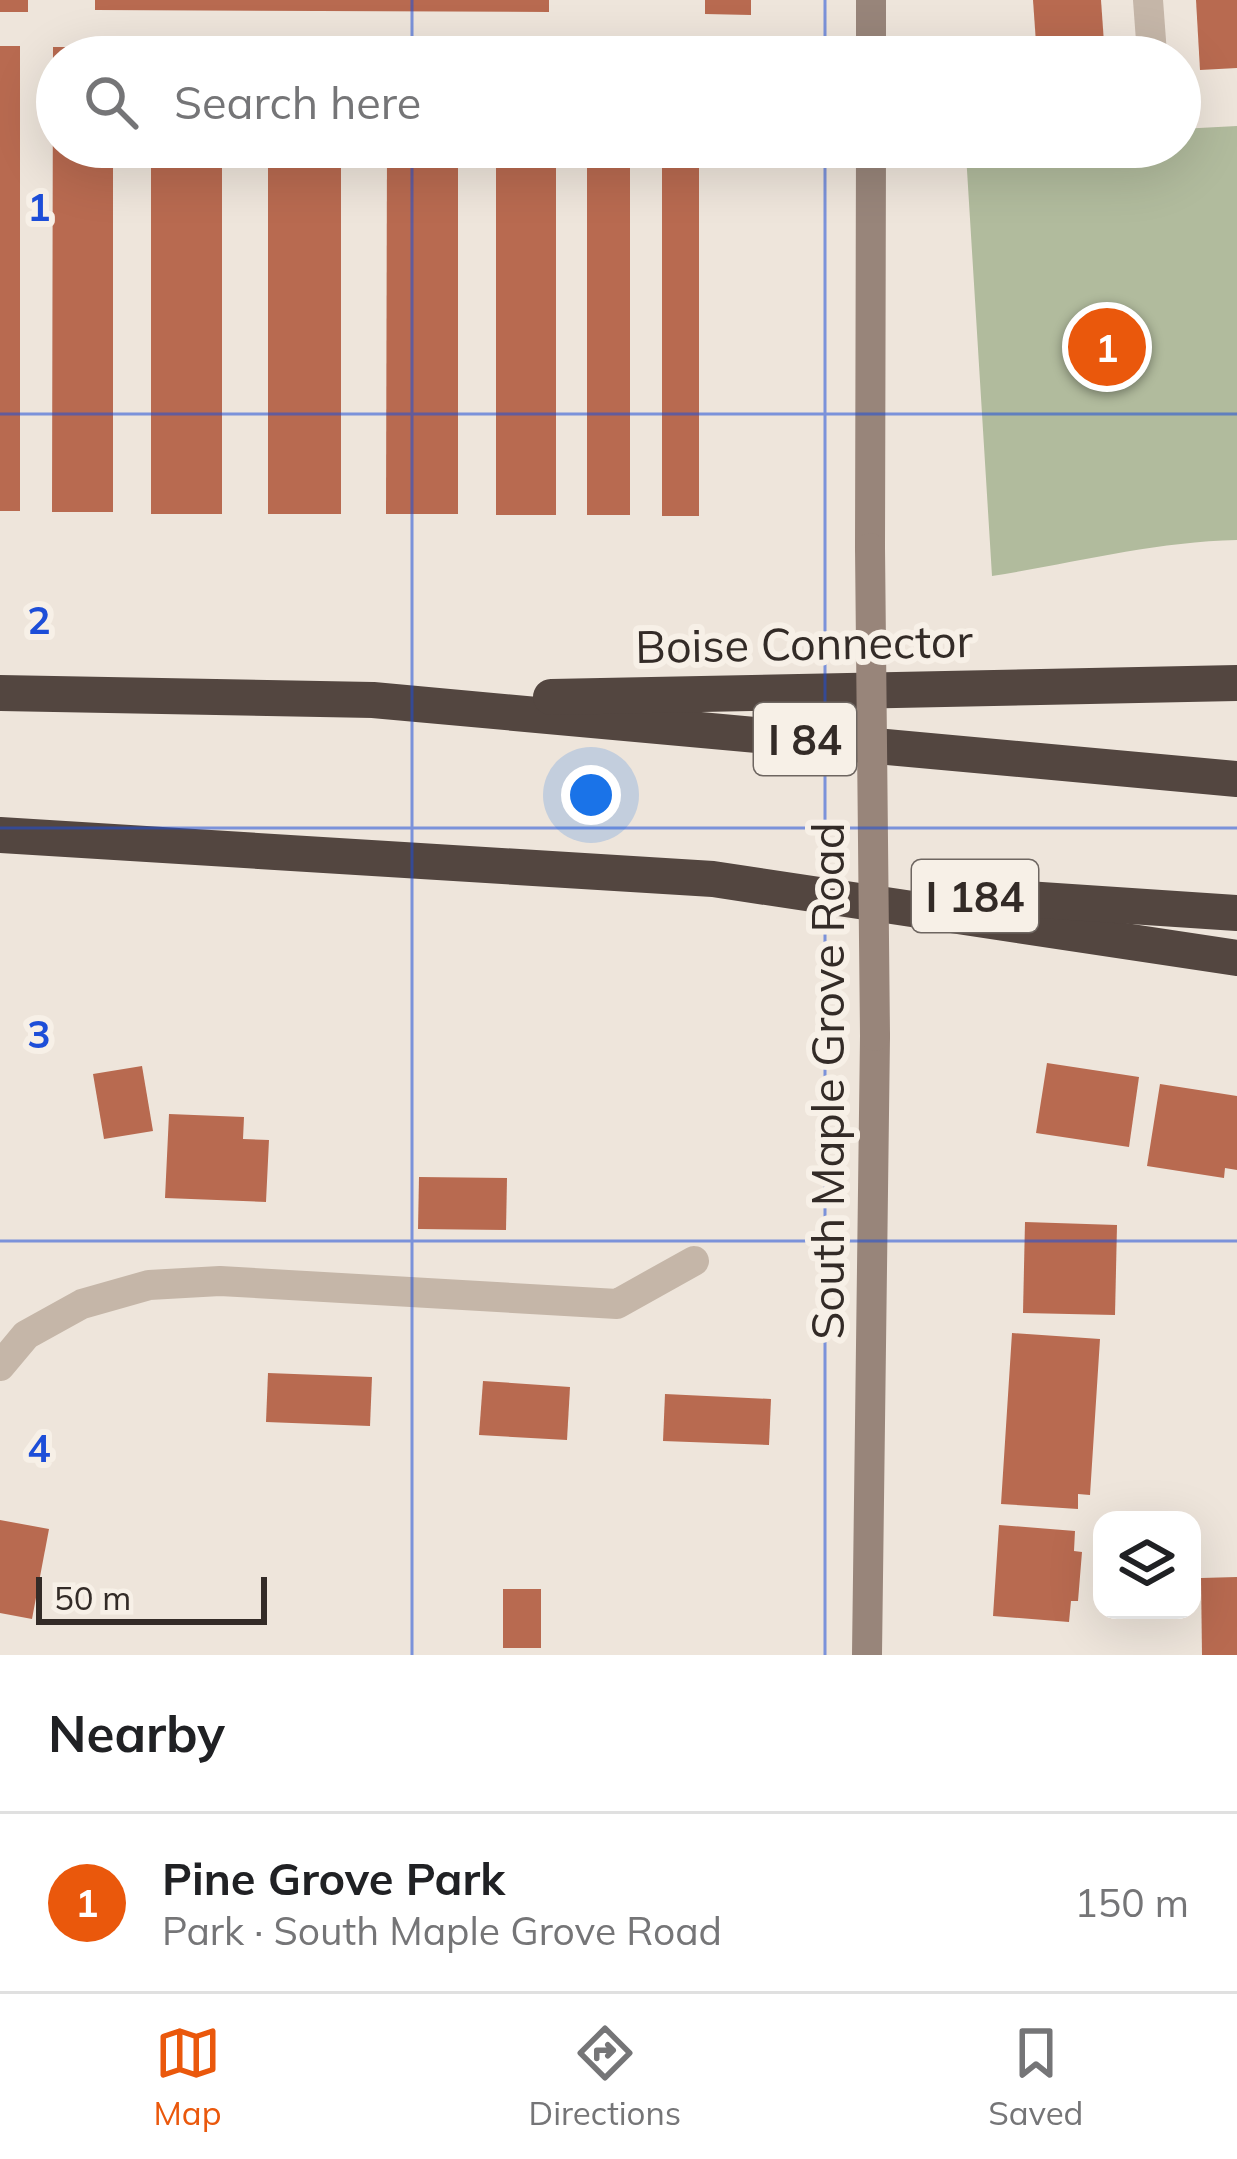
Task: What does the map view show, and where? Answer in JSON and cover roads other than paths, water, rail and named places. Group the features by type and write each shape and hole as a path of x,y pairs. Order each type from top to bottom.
{"highway":[{"name":"Boise Connector","path":"373,700 1237,679"},
{"name":"I 84","path":"0,693 373,700 1237,779"},
{"path":"0,835 713,879 1237,958"},
{"name":"I 184","path":"713,879 1237,914"}],"main road":[{"path":"871,36 872,0"},
{"name":"South Maple Grove Road","path":"867,1655 875,1036 871,168"}],"street":[{"path":"1148,0 1151,36"},
{"path":"0,1366 26,1335 82,1304 149,1285 220,1281 617,1304 694,1261"}],"place":[{"name":"Pine Grove Park","path":"1107,347"}]}
